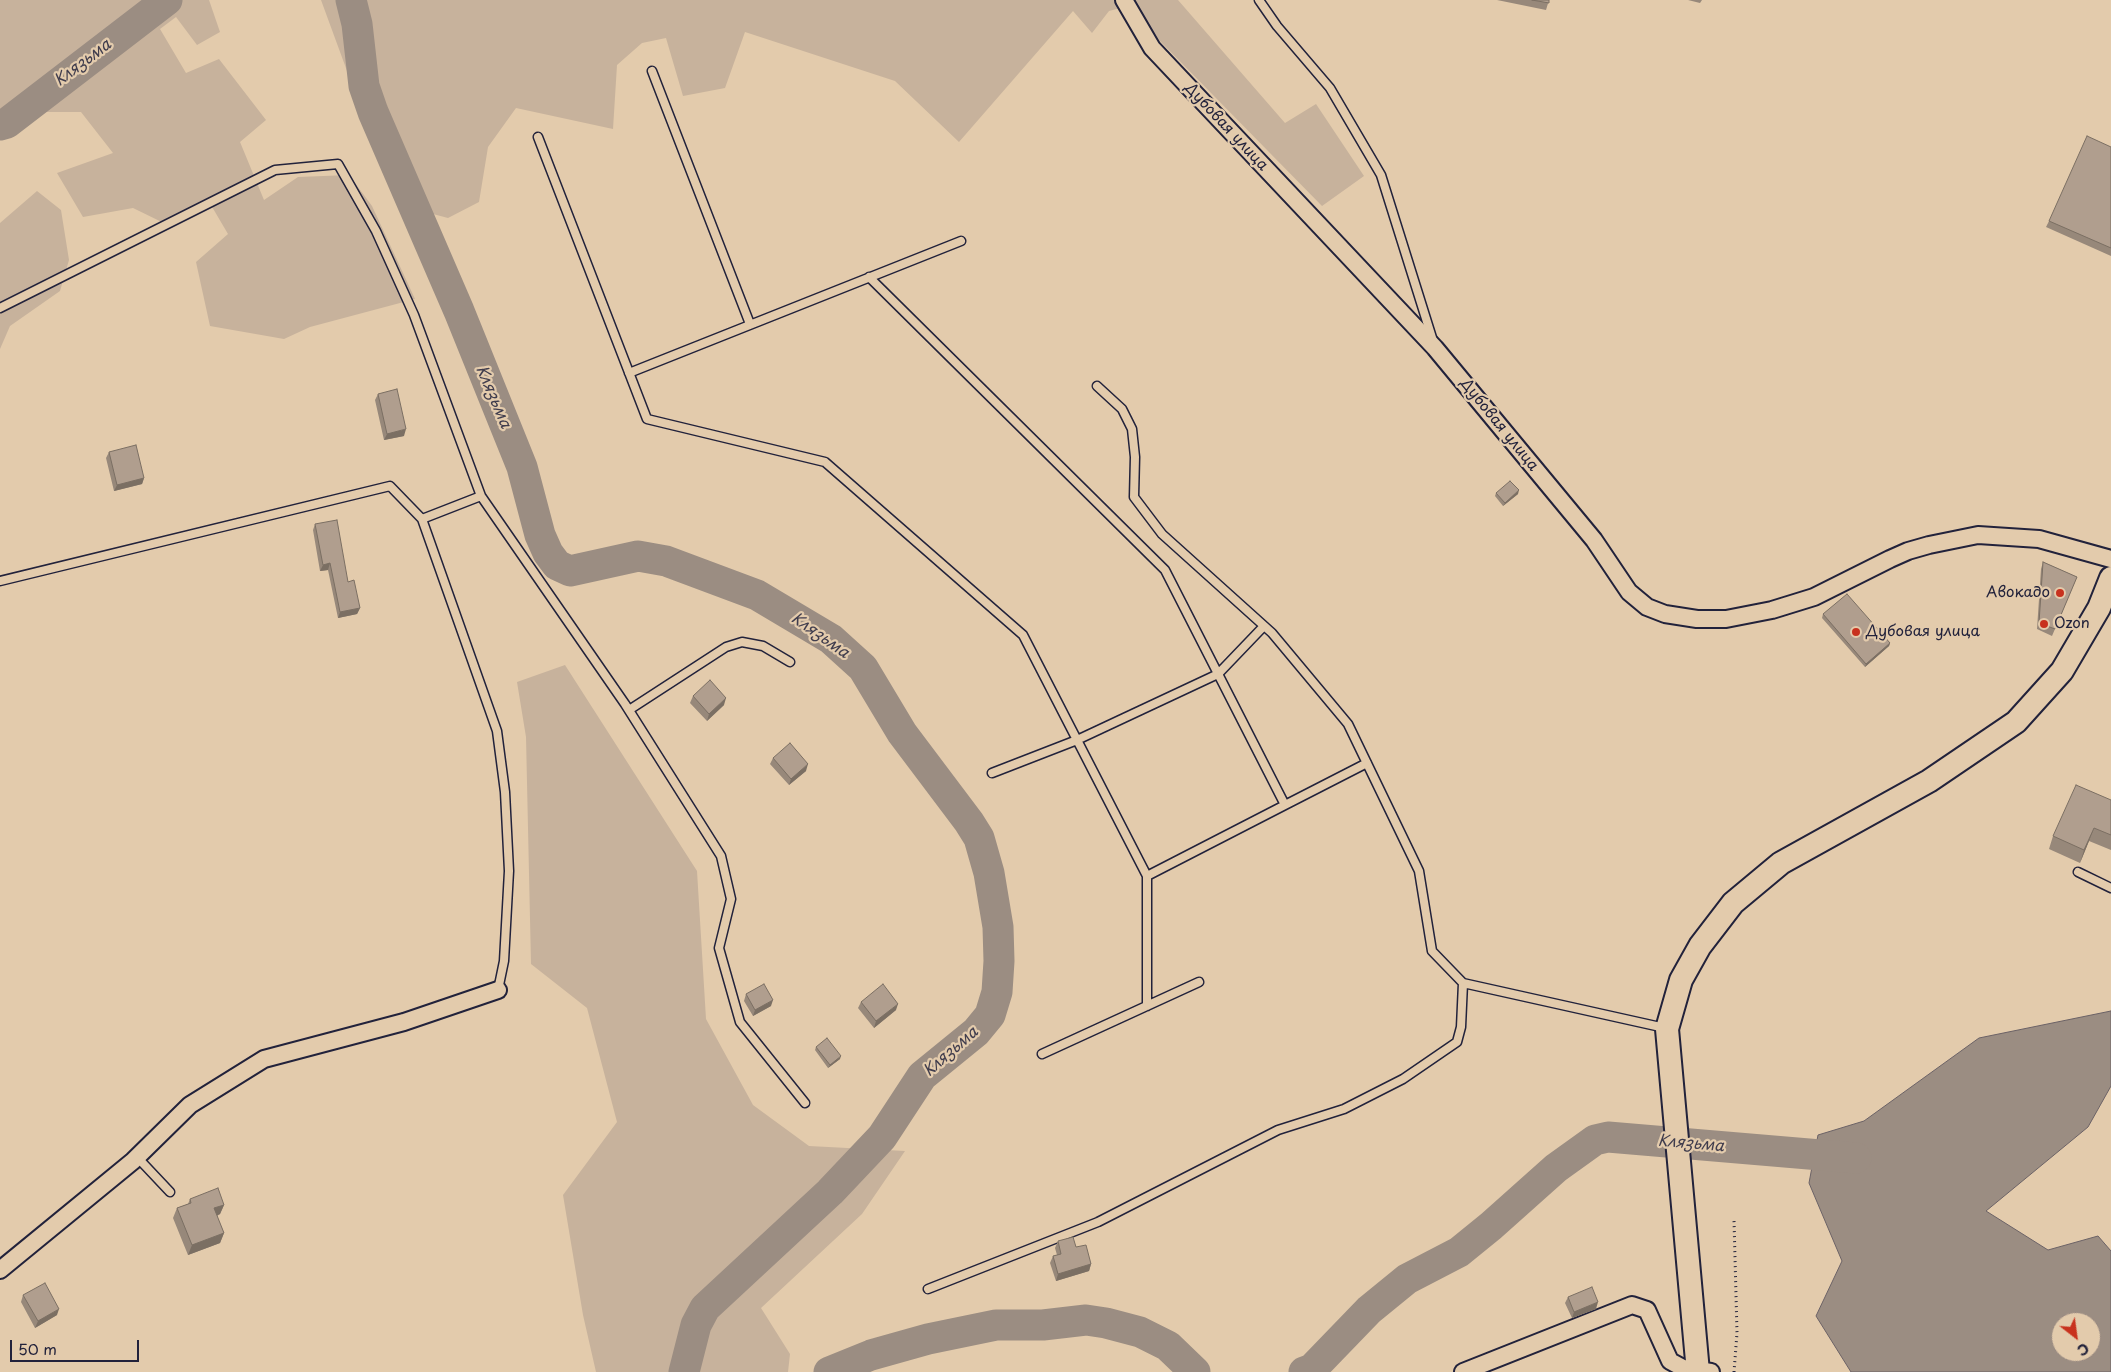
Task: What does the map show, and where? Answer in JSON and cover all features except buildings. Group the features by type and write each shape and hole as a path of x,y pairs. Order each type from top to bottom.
{"street":[{"name":"Дубовая улица","path":"1124,0 1152,48 1436,348 1594,540 1629,592 1647,606 1665,614 1697,619 1726,619 1772,610 1814,597 1908,551 1978,536 2039,539 2111,559"},
{"path":"1463,1372 1632,1305 1647,1310 1670,1361 1683,1368 1703,1371 1682,1203 1668,1029 1681,980 1700,946 1733,904 1781,863 1928,781 2016,722 2062,671 2102,610 2111,578"},
{"path":"0,1270 137,1157 190,1104 264,1059 404,1022 498,990"}],"lane":[{"path":"1258,0 1330,88 1381,176 1436,348"},
{"path":"652,70 750,324"},
{"path":"538,138 647,419 825,462 1023,635 1147,876 1147,1006"},
{"path":"0,308 275,170 338,164 376,231 414,315 481,496 629,710 721,856 731,898 719,948 740,1022 805,1103"},
{"path":"629,373 961,241"},
{"path":"868,277 1165,570 1285,805"},
{"path":"1097,386 1122,409 1132,429 1135,457 1134,497 1162,534 1264,626 1348,724 1419,871 1432,951 1463,983 1668,1029"},
{"path":"0,581 390,486 422,519 497,731 505,792 510,871 504,961 498,990"},
{"path":"422,519 481,496"},
{"path":"992,773 1077,740 1218,674 1264,626"},
{"path":"629,710 726,647 742,642 763,646 790,662"},
{"path":"1147,876 1367,763"},
{"path":"2078,872 2111,888"},
{"path":"1042,1054 1199,982"},
{"path":"928,1289 1098,1222 1278,1130 1344,1109 1403,1079 1457,1042 1461,1027 1463,983"},
{"path":"137,1157 170,1192"}],"path":[{"path":"1734,1220 1737,1333 1734,1372"}],"shaded area":[{"path":"0,0 209,0 220,32 197,45 176,17 160,29 186,73 219,59 266,120 240,142 264,200 298,177 349,175 372,206 415,299 310,327 284,339 210,326 196,262 228,234 208,200 172,227 133,208 83,217 57,173 113,153 81,112 0,112"},
{"path":"321,0 1178,0 1285,123 1316,104 1364,176 1322,206 1159,40 1136,4 1109,11 1092,33 1073,11 959,142 895,81 745,32 725,88 683,96 666,38 642,43 617,65 613,129 516,108 488,147 479,202 448,218 433,214 391,191"},
{"path":"37,191 61,210 69,260 60,291 10,326 0,349 0,223"},
{"path":"565,665 697,871 706,1019 753,1105 809,1146 905,1151 862,1214 761,1308 790,1354 788,1372 596,1372 583,1315 563,1195 617,1122 587,1008 531,964 526,737 517,682"},
{"path":"2111,1011 2111,1086 2088,1127 1986,1211 2048,1250 2098,1236 2111,1251 2111,1372 1851,1372 1816,1316 1842,1261 1809,1183 1818,1135 1864,1121 1979,1038"}],"waterway":[{"name":"Клязьма","path":"0,125 7,123 167,0"},
{"name":"Клязьма","path":"351,0 357,24 364,86 373,112 459,311 522,467 540,535 548,553 557,565 570,571 638,556 666,561 757,595 831,639 863,668 902,733 969,822 979,838 989,873 998,927 999,961 997,992 990,1015 976,1032 922,1076 882,1137 830,1192 705,1308 696,1325 684,1372"},
{"name":"Клязьма","path":"1304,1372 1312,1369 1369,1310 1407,1279 1459,1252 1556,1168 1595,1140 1608,1137 1856,1158"},
{"name":"Клязьма","path":"829,1372 871,1355 928,1339 996,1325 1043,1325 1086,1320 1140,1332 1168,1346 1195,1372"}],"place":[{"name":"Авокадо","path":"2060,593"},
{"name":"Ozon","path":"2044,624"},
{"name":"Дубовая улица","path":"1856,632"}]}
